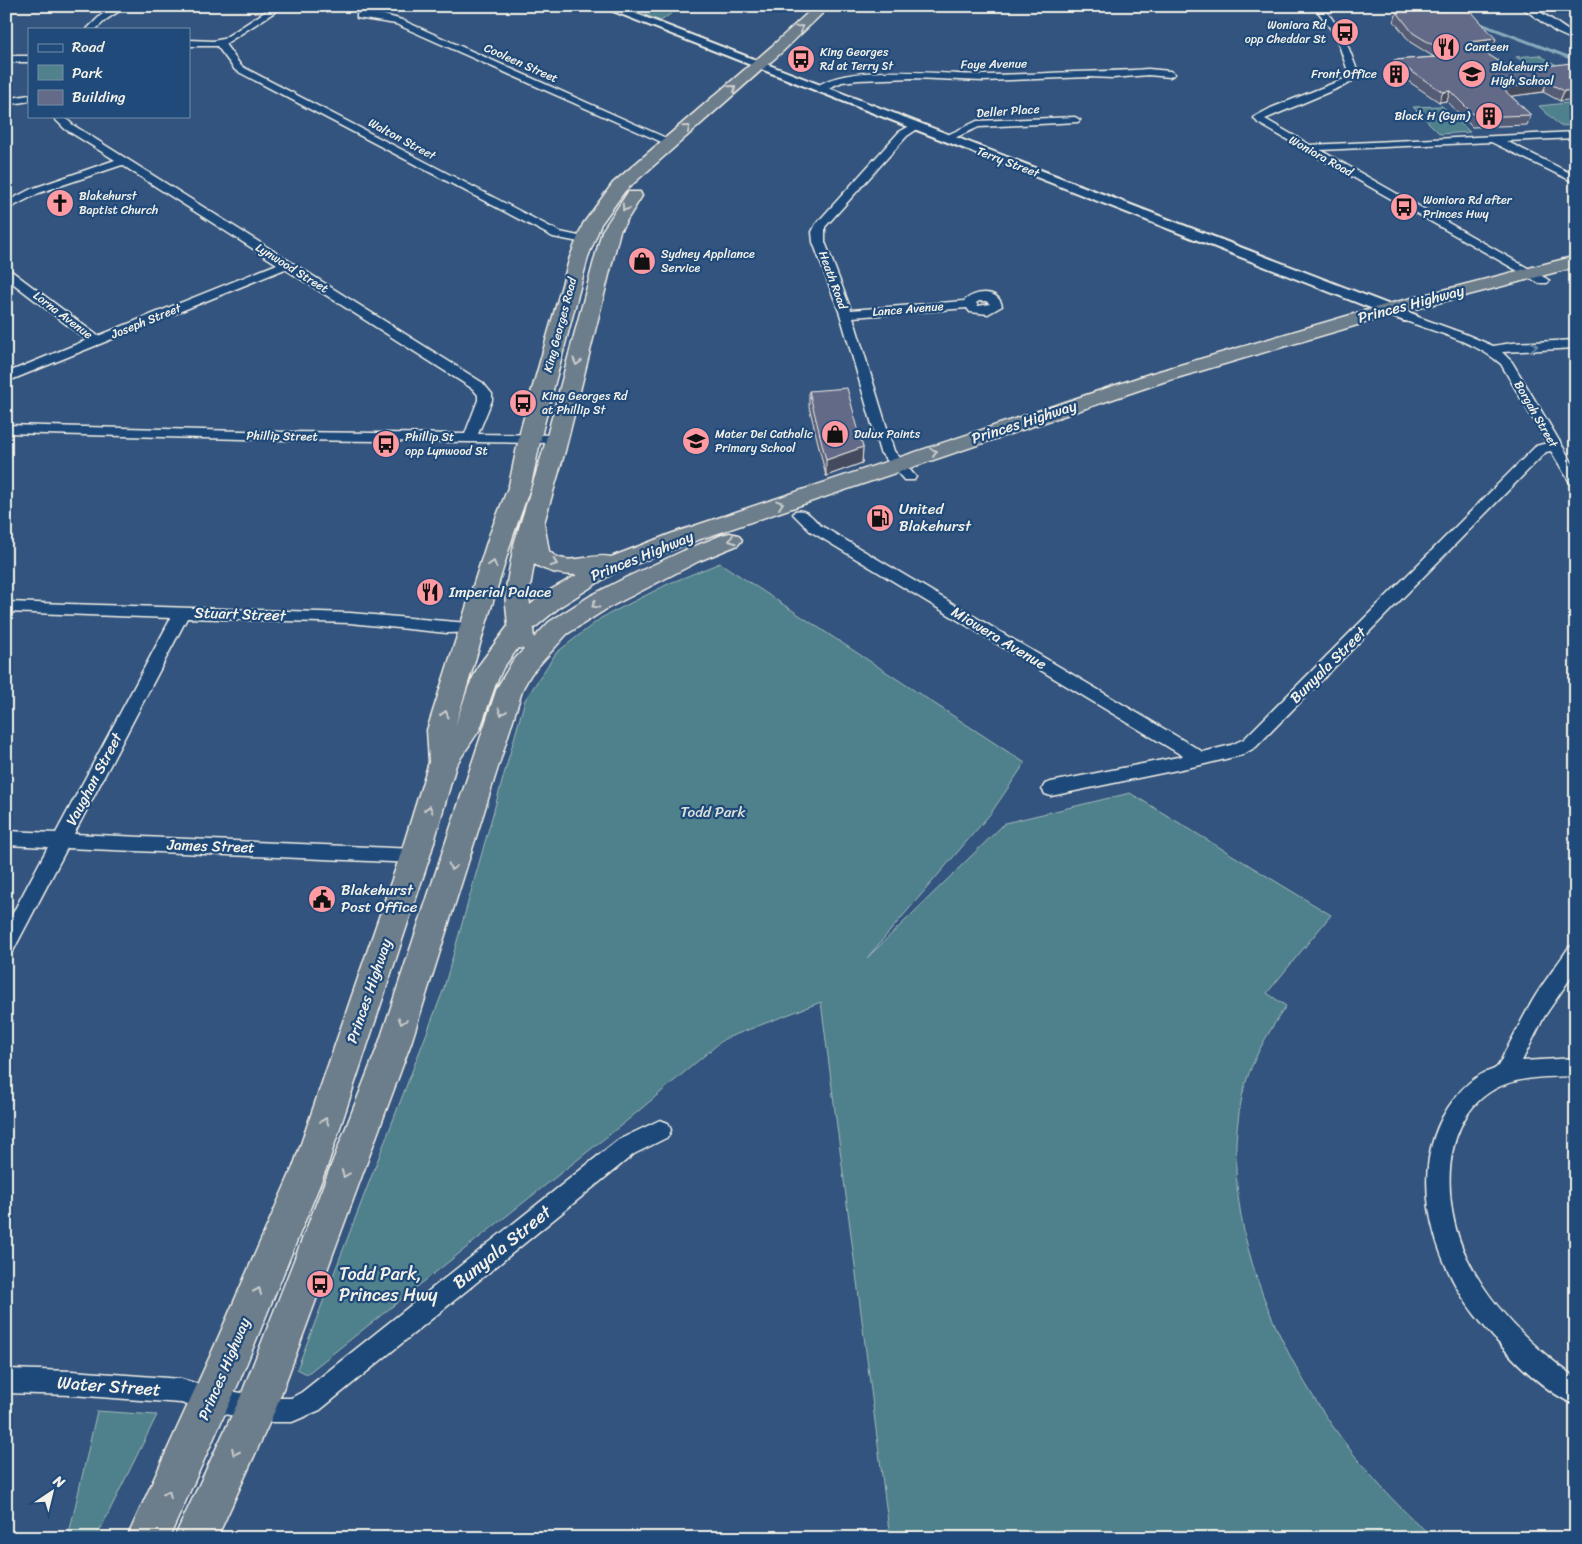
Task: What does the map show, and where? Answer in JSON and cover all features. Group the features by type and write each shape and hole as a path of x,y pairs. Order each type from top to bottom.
{"highway":[{"name":"King Georges Road","path":"443,762 440,730 474,628 501,536 520,485 529,439 584,240 598,214 619,187 758,66 822,6"},
{"name":"King Georges Road","path":"521,668 521,626 517,593 526,544 558,439 602,258 614,224 629,202 650,179 788,60"},
{"name":"Princes Highway","path":"148,1538 211,1400 310,1167 415,856 443,762 467,729 482,686 492,665 521,626 548,603 584,580 635,555 1170,388 1410,318 1537,277 1576,261"},
{"name":"Princes Highway","path":"194,1538 256,1408 395,1043 510,688 521,668 558,628 599,602 691,556 800,514 903,471 1156,378 1388,310 1537,277 1576,272"},
{"path":"533,524 538,553 554,564 577,568 635,555"},
{"path":"474,628 521,626 558,628"}],"street":[{"path":"92,28 104,17 123,6"},
{"path":"190,43 220,43 229,40 280,6"},
{"name":"Terry Street","path":"605,6 758,66 763,82 819,89 1410,318"},
{"name":"Woniora Road","path":"1318,6 1340,36 1354,75 1347,81 1274,110 1259,118 1264,124 1537,277"},
{"path":"1524,6 1559,30 1576,38"},
{"name":"Cooleen Street","path":"360,16 384,18 399,22 670,142"},
{"name":"Walton Street","path":"220,43 238,68 557,235 584,240"},
{"path":"6,59 28,59"},
{"name":"Faye Avenue","path":"819,89 847,78 867,76 913,75 983,78 1089,74 1113,75 1148,72 1170,74"},
{"path":"6,102 28,98"},
{"name":"Lynwood Street","path":"59,118 69,127 483,390 485,400 470,438"},
{"name":"Deller Place","path":"946,138 977,124 1075,120"},
{"name":"Heath Road","path":"903,471 887,452 846,314 819,242 818,232 820,226 903,134 915,126"},
{"path":"1306,148 1576,135"},
{"path":"1492,139 1576,180"},
{"path":"6,207 35,191 123,161"},
{"name":"Joseph Street","path":"6,378 286,264"},
{"name":"Lorna Avenue","path":"6,272 96,341"},
{"name":"Lance Avenue","path":"846,314 969,304"},
{"path":"1410,318 1492,350 1512,347 1576,344"},
{"name":"Borgah Street","path":"1492,350 1506,362 1576,482"},
{"name":"Phillip Street","path":"6,429 558,439"},
{"name":"Bunyala Street","path":"1051,789 1201,759 1236,750 1250,743 1541,449 1554,446"},
{"name":"Miowera Avenue","path":"800,514 815,528 1201,759"},
{"name":"Stuart Street","path":"6,607 350,618 447,628 474,628"},
{"name":"Vaughan Street","path":"6,945 182,612"},
{"name":"James Street","path":"6,838 415,856"},
{"path":"1504,1075 1537,1011 1576,953"},
{"path":"1576,1067 1548,1066 1504,1075 1484,1084 1466,1099 1451,1122 1443,1142 1438,1167 1438,1201 1444,1229 1454,1256 1469,1286 1494,1320 1521,1350 1576,1394"},
{"name":"Bunyala Street","path":"211,1400 256,1408 292,1410 311,1401 626,1147 660,1130"},
{"name":"Water Street","path":"6,1381 72,1383 181,1391 211,1400"}],"green space":[{"path":"638,6 681,6 661,21 632,10"},
{"path":"1539,55 1567,71 1544,74 1516,57"},
{"path":"1576,102 1576,125 1560,126 1539,106"},
{"path":"1442,106 1470,132 1440,134 1413,107"},
{"name":"Todd Park","path":"720,563 1025,763 991,813 867,958 1005,823 1130,793 1331,915 1267,993 1286,1006 1260,1050 1249,1073 1242,1097 1236,1156 1241,1218 1257,1279 1282,1339 1313,1397 1350,1450 1391,1498 1434,1538 890,1538 821,1002 724,1039 629,1119 307,1374 297,1369 443,991 525,700 556,653 601,618 670,583"},
{"path":"97,1411 157,1415 96,1538 68,1538"}],"building":[{"path":"1471,11 1496,39 1468,42 1513,70 1571,63 1576,65 1576,90 1564,91 1547,82 1502,88 1531,115 1476,117 1450,91 1443,92 1394,60 1451,56 1413,33 1397,12"},
{"name":"Dulux Paints","path":"847,388 863,447 826,460 809,391"}],"waterway":[{"path":"1431,6 1450,13"},
{"path":"1478,23 1576,60"}],"place":[{"name":"Woniora Rd opp Cheddar St","path":"1345,32"},
{"name":"Canteen","path":"1446,47"},
{"name":"King Georges Rd at Terry St","path":"801,59"},
{"name":"Front Office","path":"1396,74"},
{"name":"Blakehurst High School","path":"1472,74"},
{"name":"Block H (Gym)","path":"1489,116"},
{"name":"Blakehurst Baptist Church","path":"60,203"},
{"name":"Woniora Rd after Princes Hwy","path":"1404,207"},
{"name":"Sydney Appliance Service","path":"642,261"},
{"name":"King Georges Rd at Phillip St","path":"523,403"},
{"name":"Dulux Paints","path":"835,434"},
{"name":"Mater Dei Catholic Primary School","path":"696,441"},
{"name":"Phillip St opp Lynwood St","path":"386,444"},
{"name":"United Blakehurst","path":"880,518"},
{"name":"Imperial Palace","path":"430,592"},
{"name":"Blakehurst Post Office","path":"322,899"},
{"name":"Todd Park, Princes Hwy","path":"320,1284"}]}
